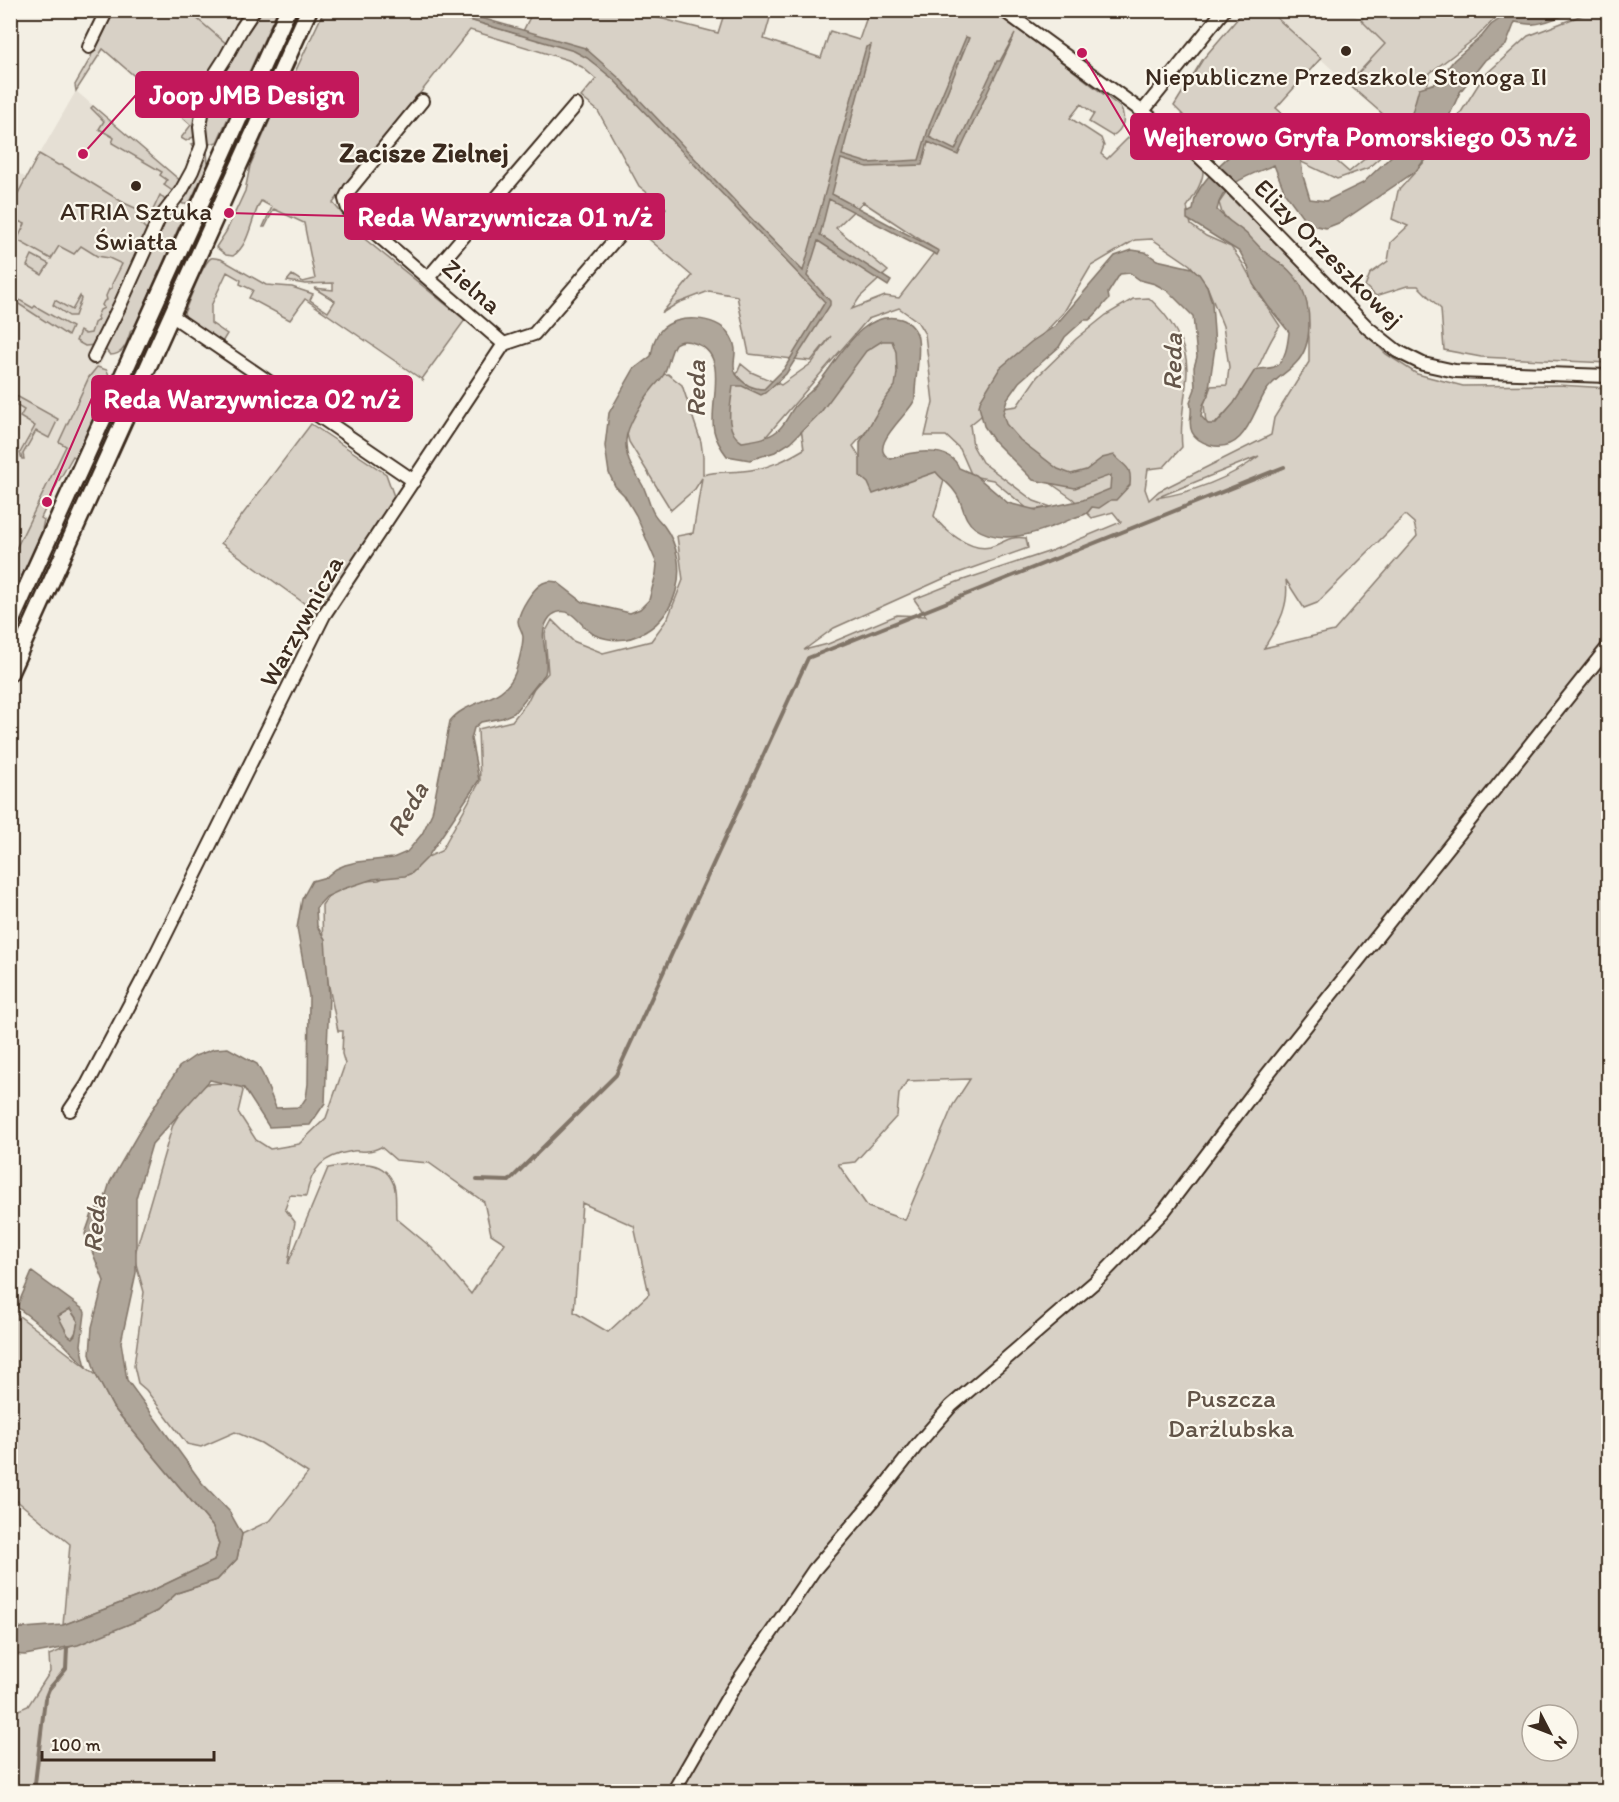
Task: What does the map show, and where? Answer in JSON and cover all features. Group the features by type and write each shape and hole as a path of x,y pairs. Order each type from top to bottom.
{"main road":[{"path":"10,624 288,10"},
{"path":"10,673 309,10"}],"street":[{"path":"89,47 107,10"},
{"path":"94,357 158,221 181,191 192,171 202,145 200,126 206,88 254,10"},
{"name":"Elizy Orzeszkowej","path":"1003,10 1184,142 1368,328 1397,351 1423,364 1455,371 1608,376"},
{"path":"1143,111 1224,10"},
{"name":"Zielna","path":"422,101 350,189 345,199 348,209 504,344"},
{"path":"428,278 576,105"},
{"path":"504,344 534,334 644,207"},
{"path":"171,315 414,481"},
{"name":"Warzywnicza","path":"70,1110 87,1085 152,962 324,615 504,344"},
{"path":"673,1791 732,1690 814,1570 951,1406 1096,1281 1164,1211 1266,1076 1608,647"}],"shaded area":[{"path":"188,10 243,11 227,44"},
{"name":"Niepubliczne Przedszkole Stonoga II","path":"1269,11 1350,11 1386,44 1348,84"},
{"path":"76,91 182,182 11,566 11,166 26,178"}],"green space":[{"path":"991,10 1120,107 1123,123 1112,136 1089,122 1094,114 1081,104 1070,118 1101,138 1104,146 1101,154 1107,159 1137,129 1143,125 1149,125 1171,139 1196,160 1201,166 1203,176 1200,186 1187,207 1191,225 1206,236 1231,247 1280,326 1253,378 1237,401 1214,425 1206,424 1204,404 1211,386 1227,385 1229,367 1223,326 1207,286 1190,265 1152,239 1135,240 1091,266 1064,312 998,382 981,416 970,425 973,446 982,462 1034,501 1051,507 1029,510 993,480 972,476 960,449 946,436 925,436 933,402 925,334 917,321 899,308 868,319 763,440 729,446 729,392 741,364 751,372 781,385 812,363 831,336 811,361 749,354 737,296 709,291 678,303 662,313 692,276 643,234 666,208 639,186 598,111 581,97 596,79 582,67 568,60 470,30 333,203 361,236 465,320 422,379 424,381 305,299 290,320 249,298 253,290 240,284 241,280 227,272 211,306 211,323 227,334 221,344 184,313 207,261 212,258 221,259 266,285 292,287 313,294 310,300 328,312 335,301 314,288 333,290 333,283 305,284 287,281 292,275 303,282 315,279 304,223 274,209 263,227 272,207 261,201 247,238 239,251 233,256 226,255 216,247 226,232 245,191 250,166 279,99 286,91 324,11 439,11 521,35 533,11 632,11 718,33 725,11 772,11 764,39 821,58 830,31 859,40 869,11 932,11 930,15 945,20 948,11","holes":["863,202 936,250 899,298 885,296 852,309 860,297 888,271 836,228"]},
{"path":"110,11 188,11 227,44 243,11 249,11 215,68 197,136 186,141 181,138 191,125 103,49 76,91 75,85 91,57 95,41"},
{"path":"256,11 277,11 217,142 207,145 203,128 209,86"},
{"path":"295,11 301,11 170,299 166,298"},
{"path":"1244,11 1269,11 1321,58 1276,108 1349,172 1400,129 1348,84 1385,44 1361,20 1369,11 1502,11 1477,37 1430,73 1425,95 1386,152 1368,168 1337,179 1297,160 1278,138 1246,131 1220,152 1174,106 1203,59"},
{"path":"1589,11 1608,11 1608,363 1481,357 1444,350 1441,309 1418,286 1407,286 1376,296 1365,286 1370,274 1388,261 1391,242 1408,226 1392,219 1398,191 1443,141 1483,77 1528,36"},
{"path":"93,106 182,182 197,149 191,144 199,145 198,152 179,191 174,192 164,185 167,180 160,175 162,172 112,143 114,138 99,129 104,121 91,108"},
{"path":"203,150 207,152 208,164 191,200 183,204 178,199"},
{"path":"39,154 142,211 146,216 149,211 152,212 160,195 165,200 162,210 152,222 141,224 147,230 95,345 85,346 76,341 80,331 85,334 91,333 122,264 97,256 81,246 74,254 59,246 51,259 17,240 25,224 13,219 11,223 11,201 15,199"},
{"name":"Puszcza Darżlubska","path":"1226,193 1386,354 1417,374 1463,386 1558,385 1608,388 1608,1791 11,1791 11,1695 14,1712 28,1706 50,1672 49,1655 139,1620 157,1611 177,1593 217,1580 237,1559 242,1534 271,1520 308,1473 261,1443 235,1432 201,1447 187,1444 146,1390 138,1383 134,1366 144,1292 134,1257 173,1124 191,1094 207,1084 239,1082 243,1091 238,1112 256,1140 270,1149 299,1144 326,1118 345,1064 342,1054 343,1031 338,1031 323,957 322,905 333,890 352,882 379,880 441,851 480,781 478,729 512,721 527,702 534,688 548,673 545,633 552,620 573,641 603,653 651,641 668,618 683,580 677,536 693,533 702,478 695,489 671,510 629,442 625,426 661,375 668,374 682,385 701,442 703,475 751,470 779,462 804,449 801,428 881,331 903,339 913,380 853,446 864,464 925,458 946,473 934,516 958,539 983,548 1010,539 1026,538 1028,548 947,577 834,628 804,650 828,644 897,615 926,616 914,599 957,582 1051,551 1121,522 1113,512 1092,518 1073,499 1046,480 993,425 1003,408 1017,406 1037,377 1076,339 1106,315 1133,299 1149,298 1164,313 1181,341 1187,372 1181,428 1182,447 1164,467 1148,469 1145,489 1149,500 1159,491 1271,435 1274,418 1309,362 1309,337 1305,308 1222,213 1219,203","holes":["1259,456 1223,478 1183,492 1156,498","1405,515 1414,523 1417,536 1334,631 1264,648 1284,608 1286,580 1304,608 1317,603","970,1079 953,1105 905,1220 868,1207 838,1164 855,1162 897,1116 899,1094 907,1081","381,1147 396,1160 429,1163 484,1202 491,1234 505,1243 471,1294 432,1248 396,1218 394,1185 389,1175 375,1165 357,1164 328,1168 288,1264 295,1222 285,1209 290,1195 306,1196 312,1177 320,1164 334,1156 355,1151 371,1151","582,1203 634,1226 649,1294 608,1332 574,1312"]},
{"path":"178,214 181,222 134,329 131,330 122,350 110,355 105,349 109,337 162,222"},
{"path":"32,255 49,264 42,275 27,266"},
{"path":"11,292 15,295 14,297 33,308 35,306 72,327 68,336 11,299"},
{"path":"80,296 75,316 69,316 53,305 55,300 72,310"},
{"path":"146,342 150,344 11,656 11,643"},
{"path":"97,367 107,370 110,378 109,384 76,458 73,456 41,518 44,520 41,534 11,602 11,559 66,446 59,442 89,377"},
{"path":"11,393 58,419 49,438 36,431 23,454 24,459 20,453 35,426 20,417 24,410 11,402"},
{"path":"311,424 386,474 396,502 319,614 221,543"},
{"path":"10,1309 96,1375 113,1407 213,1527 219,1544 214,1561 147,1593 63,1625 70,1544 11,1496"},
{"path":"70,1309 78,1321 72,1338 69,1337 58,1316"}],"water":[{"name":"Reda","path":"439,11 457,11 585,48 619,78 803,271 866,47 871,45 842,155 868,163 919,160 930,123 966,37 969,38 929,137 955,150 997,61 1000,61 1015,34 958,155 928,142 922,165 867,167 841,159 832,194 939,251 937,255 829,199 820,235 891,281 888,286 818,241 807,276 830,301 830,305 786,374 765,393 761,395 742,386 733,386 730,424 736,437 742,442 773,434 862,329 874,321 887,318 901,319 912,327 918,339 915,399 891,430 883,447 884,454 891,459 918,452 947,455 959,468 975,475 1008,503 1036,510 1083,500 1110,489 1111,475 1075,488 1033,480 994,441 984,426 979,406 981,399 1000,368 1031,342 1055,326 1115,256 1132,250 1145,252 1157,260 1192,268 1207,286 1212,303 1215,347 1208,395 1201,416 1208,424 1216,424 1234,403 1255,370 1274,367 1281,361 1286,351 1289,332 1253,284 1240,252 1187,219 1187,213 1193,210 1200,188 1215,169 1235,151 1255,138 1273,135 1299,146 1303,176 1310,199 1326,201 1363,183 1403,145 1419,88 1436,83 1454,60 1482,36 1491,25 1514,11 1578,11 1578,15 1566,15 1534,24 1515,22 1506,45 1485,60 1460,92 1437,143 1416,171 1341,222 1326,228 1312,225 1305,220 1285,193 1274,165 1238,181 1224,193 1217,210 1294,275 1301,286 1309,315 1308,336 1302,355 1269,387 1246,430 1232,443 1222,446 1210,445 1195,437 1192,432 1190,402 1195,389 1194,367 1197,357 1193,316 1168,291 1140,280 1130,273 1120,274 1108,293 1109,299 1097,313 1089,320 1084,320 1065,337 1059,347 1019,382 1007,399 1003,414 1006,424 1020,440 1058,469 1071,474 1086,470 1102,458 1114,455 1129,470 1130,485 1116,500 1111,500 1099,508 1092,507 1084,515 1038,532 999,537 975,528 965,516 958,496 936,472 873,494 868,483 860,476 860,442 895,386 896,352 892,341 882,341 866,351 821,412 791,442 775,452 750,460 727,456 716,438 713,421 716,383 713,359 707,350 697,344 680,341 675,344 664,374 636,413 626,440 631,465 643,486 654,514 669,533 678,557 678,583 671,604 664,615 645,632 634,637 608,639 595,635 574,616 566,612 552,615 546,624 543,638 545,674 514,713 481,722 474,728 471,739 479,780 427,858 412,873 405,876 373,879 343,889 326,897 316,908 317,926 325,939 329,996 325,1103 310,1125 269,1127 244,1088 210,1080 152,1144 136,1198 136,1273 121,1342 127,1380 202,1483 229,1511 242,1534 237,1559 217,1580 177,1593 157,1611 139,1620 78,1645 25,1655 11,1654 11,1629 63,1625 147,1593 214,1561 219,1544 213,1527 113,1407 96,1375 90,1354 92,1327 104,1281 85,1234 92,1214 104,1201 110,1182 146,1120 179,1067 195,1056 214,1049 228,1048 257,1064 276,1108 300,1107 306,1098 308,1084 309,996 297,928 302,899 312,881 326,877 345,865 393,858 407,852 422,834 432,813 450,721 466,708 494,696 510,683 516,670 522,645 523,635 518,623 519,616 535,589 546,582 557,582 583,602 630,613 640,609 649,600 657,564 636,515 624,495 615,486 609,473 605,446 609,413 634,369 651,356 657,336 668,325 686,319 706,320 723,328 733,341 734,370 739,378 749,385 764,389 784,369 825,302 613,79 587,58 574,51"},
{"path":"32,1272 84,1310 81,1345 86,1367 62,1342 17,1307","holes":["70,1309 78,1321 75,1335 72,1338 58,1316"]}],"waterway":[{"path":"477,1180 509,1181 616,1075 808,658 1284,467"},
{"path":"34,1792 45,1699 49,1689 66,1669 67,1648"}],"place":[{"name":"Niepubliczne Przedszkole Stonoga II","path":"1346,51"},
{"name":"Wejherowo Gryfa Pomorskiego 03 n/ż","path":"1082,53"},
{"name":"Joop JMB Design","path":"83,154"},
{"name":"ATRIA Sztuka Światła","path":"136,186"},
{"name":"Reda Warzywnicza 01 n/ż","path":"229,213"},
{"name":"Reda Warzywnicza 02 n/ż","path":"47,502"}],"district":[{"name":"Zacisze Zielnej","path":"424,152"}]}
